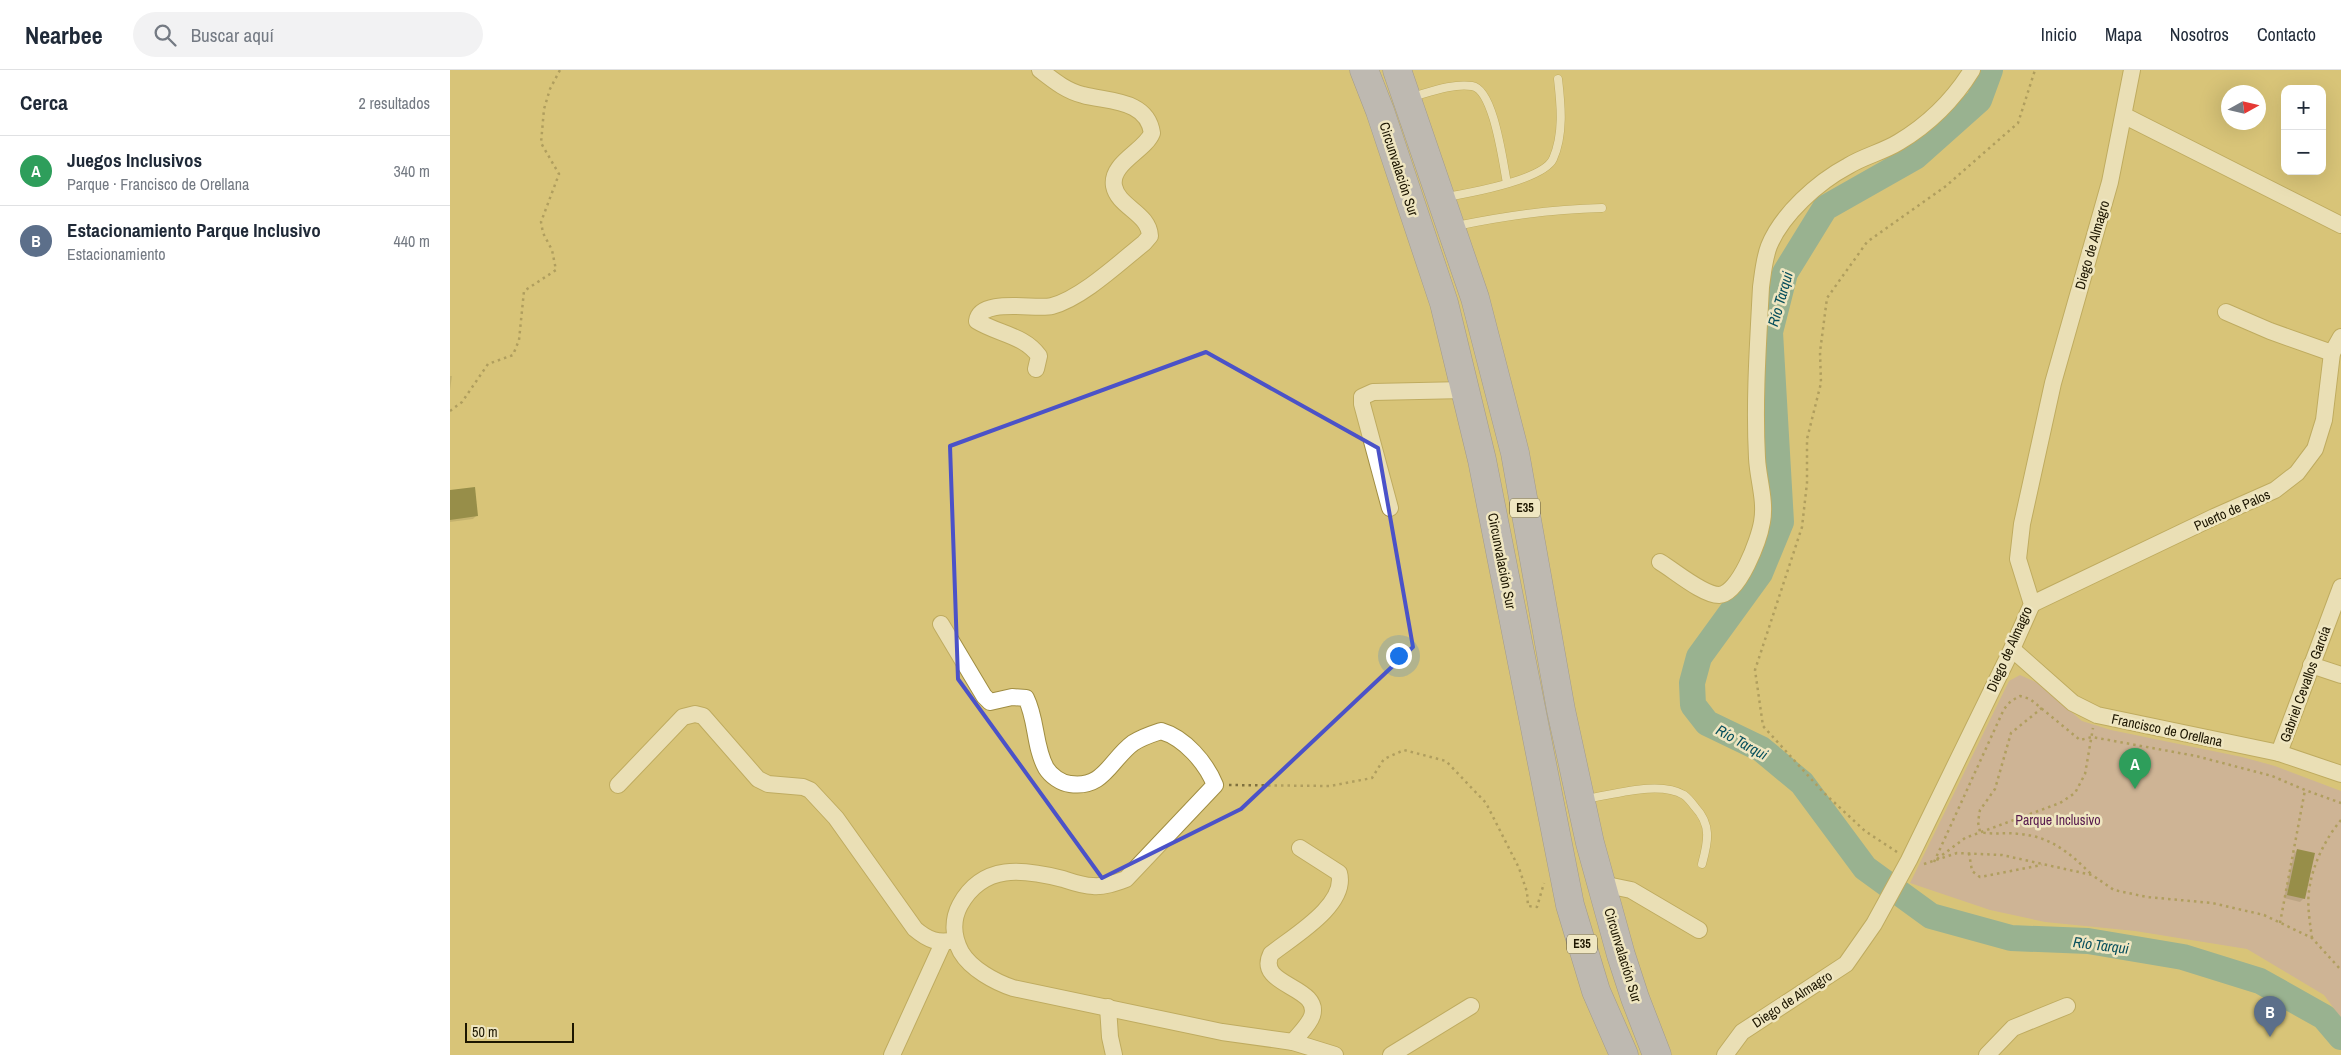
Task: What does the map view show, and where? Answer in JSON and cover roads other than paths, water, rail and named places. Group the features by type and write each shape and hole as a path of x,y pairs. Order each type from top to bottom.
{"highway":[{"name":"Circunvalación Sur","path":"1364,70 1380,111 1444,303 1484,470 1570,905 1596,991 1624,1055"},
{"name":"Circunvalación Sur","path":"1397,70 1475,298 1515,453 1561,710 1581,799 1602,884 1632,990 1657,1055"}],"street":[{"path":"1036,369 1039,356 1034,349 1018,339 984,326 978,321 978,316 982,312 1006,306 1050,306 1063,301 1092,284 1144,243 1150,236 1148,225 1117,193 1114,181 1118,170 1152,132 1149,121 1133,107 1118,101 1082,95 1058,85 1040,70"},
{"path":"1660,562 1709,593 1721,595 1730,591 1742,575 1752,552 1762,522 1763,502 1757,459 1761,287 1763,266 1769,246 1781,226 1825,179 1850,164 1875,155 1900,141 1932,118 1959,91 1972,70"},
{"name":"Diego de Almagro","path":"1724,1055 1742,1032 1846,964 1874,924 1909,860 2032,604 2018,559 2022,524 2053,383 2110,182 2125,116 2132,70"},
{"path":"2125,116 2341,226"},
{"path":"2226,312 2270,331 2332,353"},
{"name":"Puerto de Palos","path":"2032,604 2214,517 2276,490 2297,473 2315,449 2324,420 2332,353 2341,338"},
{"path":"1390,508 1362,398 1373,392 1465,390"},
{"name":"Gabriel Cevallos García","path":"2279,754 2341,587"},
{"path":"892,1055 949,942 956,913 968,890 986,877 1013,870 1092,886 1110,884 1126,879 1215,785 1200,760 1174,735 1161,730 1134,743 1094,782 1082,786 1062,783 1047,769 1042,758 1032,711 1026,698 1012,697 990,702 984,696 941,624"},
{"name":"Francisco de Orellana","path":"2012,649 2073,703 2097,715 2279,754 2341,774"},
{"path":"2312,665 2341,675"},
{"path":"618,785 683,717 695,714 703,716 758,780 768,784 810,790 836,818 915,929 928,939 949,942 992,980 1013,988 1222,1032 1293,1042 1335,1055"},
{"path":"1293,1042 1312,1018 1312,1005 1308,998 1276,978 1268,966 1268,959 1271,954 1325,912 1338,892 1341,881 1339,874 1300,848"},
{"path":"1602,884 1631,890 1699,930"},
{"path":"1391,1055 1471,1006"},
{"path":"1987,1055 2013,1028 2067,1006"},
{"path":"1108,1007 1110,1037 1114,1055"}],"lane":[{"path":"1441,198 1525,179 1552,161 1560,132 1558,78"},
{"path":"1408,98 1457,86 1474,86 1482,91 1491,110 1507,183"},
{"path":"1451,227 1509,215 1602,208"},
{"path":"1581,799 1641,789 1669,790 1684,796 1698,810 1708,828 1709,839 1702,864"}],"waterway":[{"name":"Río Tarqui","path":"1990,70 1979,100 1915,157 1825,208 1785,273 1770,332 1781,522 1760,573 1699,657 1692,683 1693,705 1707,723 1761,749 1802,783 1865,868 1931,916 2011,938 2088,941 2183,957 2260,981 2324,1017 2341,1037"}],"place":[{"name":"Juegos Inclusivos","path":"2135,789"},
{"name":"Estacionamiento Parque Inclusivo","path":"2270,1037"}],"park label":[{"name":"Parque Inclusivo","path":"2058,820"}]}
